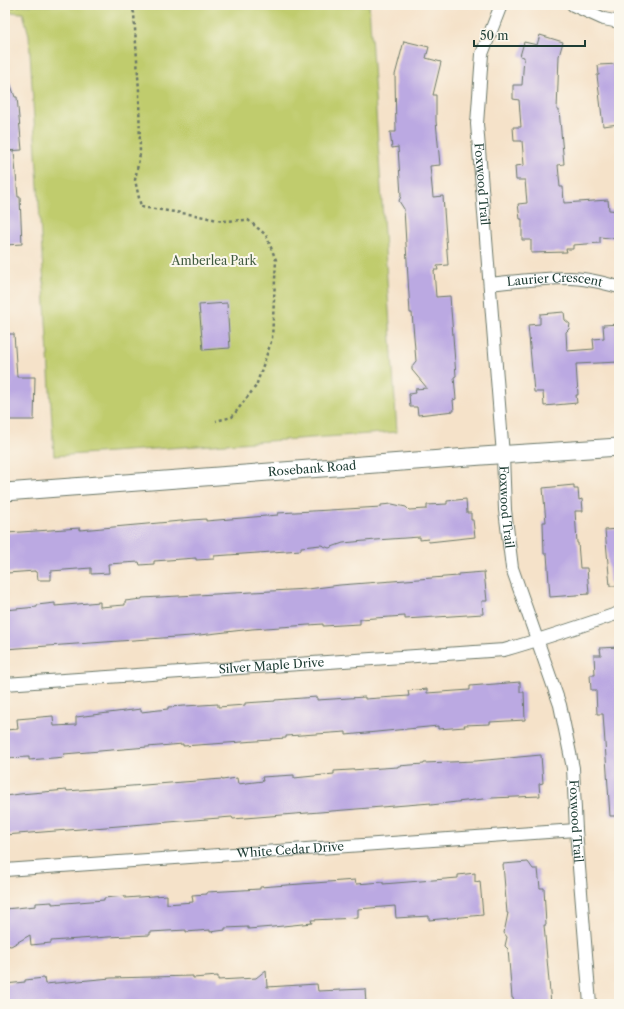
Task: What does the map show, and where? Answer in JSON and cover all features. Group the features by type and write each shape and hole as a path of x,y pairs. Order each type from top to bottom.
{"street":[{"name":"Foxwood Trail","path":"501,5 482,54 477,124 503,455 505,510 512,568 560,706 572,768 590,1004"},
{"path":"573,5 604,19 619,22"},
{"name":"Laurier Crescent","path":"490,284 572,278 619,287"},
{"name":"Rosebank Road","path":"5,492 619,447"},
{"name":"Silver Maple Drive","path":"5,684 504,650 538,641 557,633 619,614"},
{"name":"White Cedar Drive","path":"5,870 576,830"}],"path":[{"path":"5,7 37,5"},
{"path":"131,5 134,13 139,91 140,154 135,180 141,207 222,221 248,220 266,235 276,260 272,339 256,386 232,417 216,421"}],"green space":[{"name":"Amberlea Park","path":"5,5 369,5 397,432 54,456 29,35 23,13 5,12"}],"building":[{"path":"540,35 563,42 559,56 557,110 559,110 564,164 558,165 560,187 563,187 564,203 608,200 609,210 619,211 619,239 600,237 600,243 573,245 573,249 566,249 567,252 531,253 531,240 522,240 522,219 520,219 518,204 527,203 525,180 516,180 515,166 524,165 522,141 514,141 513,127 521,127 519,100 513,99 513,85 522,85 524,57 520,56 524,42 537,45"},
{"path":"404,41 429,47 426,58 441,62 433,95 436,95 436,121 440,165 430,166 433,197 443,196 448,265 437,266 438,270 434,270 436,297 450,296 456,376 454,377 456,399 453,400 454,411 418,415 417,407 410,407 409,394 416,393 415,389 427,388 412,370 412,366 416,361 412,313 410,313 404,209 399,201 401,196 398,147 392,148 390,132 396,132 395,75"},
{"path":"619,64 619,124 603,126 597,75 599,75 598,65"},
{"path":"5,74 7,74 15,97 17,97 22,150 5,151"},
{"path":"5,151 14,151 18,197 20,197 22,244 5,245"},
{"path":"227,303 230,348 203,350 199,305"},
{"path":"564,312 565,320 570,324 569,329 566,332 567,351 594,349 593,339 604,338 603,325 619,324 619,362 576,364 578,395 576,395 577,403 544,406 543,392 534,392 528,325 540,324 540,314"},
{"path":"5,334 14,334 17,377 35,377 34,420 6,420"},
{"path":"574,485 574,489 578,489 579,500 582,499 583,511 575,511 577,543 580,568 587,568 589,594 550,597 547,554 544,554 543,522 546,522 543,488"},
{"path":"466,499 467,513 471,513 475,537 429,542 428,539 420,540 420,537 376,540 343,543 329,548 321,545 301,547 301,550 214,556 214,559 196,560 196,558 154,561 154,564 140,565 139,562 108,564 109,573 91,574 91,568 51,571 51,580 38,580 37,572 35,571 7,573 5,552 5,547 7,546 6,533 80,528 80,530 206,519 206,521 278,515 278,513 381,507 381,505 392,504 406,507 409,510 427,509 427,505 447,504 447,501"},
{"path":"618,529 619,586 610,586 605,530"},
{"path":"484,572 487,601 482,601 483,614 405,619 405,616 360,619 360,624 323,626 323,624 252,629 191,636 5,649 5,610 37,607 37,605 55,603 55,606 100,602 100,607 125,605 125,601 142,598 308,589 340,585 458,576 458,574"},
{"path":"619,647 619,816 610,816 603,714 597,714 596,690 591,690 590,675 595,675 594,655 601,655 600,648"},
{"path":"520,682 520,692 524,692 525,720 490,722 490,724 464,725 465,727 438,729 438,726 346,735 346,732 286,736 286,738 271,740 183,746 183,744 64,754 65,757 29,760 29,757 5,758 5,730 18,729 17,719 53,716 54,726 76,725 76,717 141,709 141,712 168,709 168,707 218,704 218,707 245,705 245,703 317,697 317,700 409,696 408,691 427,689 427,693 470,690 470,686"},
{"path":"541,755 543,783 539,784 540,796 492,798 431,805 431,803 233,819 232,817 5,835 5,796 237,778 238,784 263,781 262,777 294,775 294,778 334,774 334,771"},
{"path":"528,862 533,869 538,869 540,888 544,888 546,925 544,925 551,1004 514,1004 512,998 508,949 505,946 507,937 504,933 508,913 503,864"},
{"path":"475,873 475,882 480,881 483,915 429,920 429,916 396,918 395,906 358,909 358,918 311,920 312,923 273,927 248,929 248,927 225,928 225,930 210,932 210,930 186,932 186,930 150,932 150,935 51,941 51,943 31,945 30,935 11,946 5,945 5,909 36,906 36,903 52,902 52,904 104,900 104,898 125,896 125,898 167,895 167,904 193,902 192,895 207,894 207,892 260,889 260,887 355,880 356,884 383,882 383,884 458,878 458,875"},
{"path":"266,970 267,987 317,984 318,991 365,989 366,1004 5,1004 5,984 25,982 25,980 44,978 45,984 111,978 193,976 193,978 218,976 218,980 256,978"}]}
